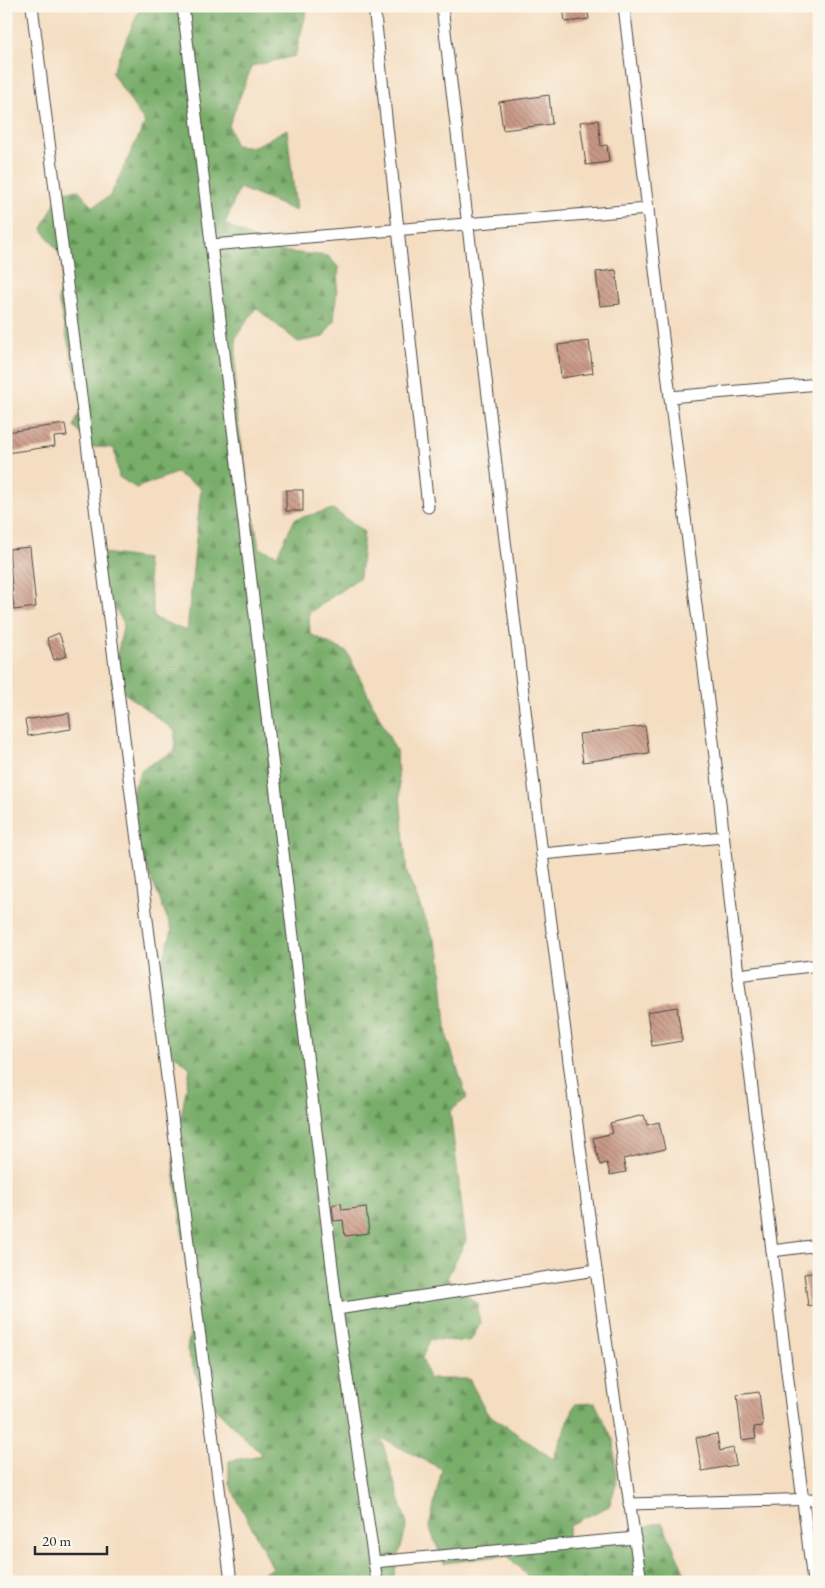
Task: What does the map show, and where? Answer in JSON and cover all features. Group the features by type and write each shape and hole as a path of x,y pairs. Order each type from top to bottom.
{"lane":[{"path":"32,6 82,420 195,1288 231,1582"},
{"path":"183,6 337,1309 377,1582"},
{"path":"374,6 428,507"},
{"path":"442,6 542,854 596,1270 641,1582"},
{"path":"624,6 716,765 738,974 813,1582"},
{"path":"212,245 648,210"},
{"path":"670,396 819,384"},
{"path":"542,854 723,837"},
{"path":"738,974 819,965"},
{"path":"772,1250 819,1245"},
{"path":"337,1309 596,1270"},
{"path":"629,1504 819,1499"},
{"path":"374,1562 635,1538"}],"green space":[{"path":"141,6 308,6 295,56 252,66 229,125 235,145 254,147 287,129 296,211 239,188 225,224 278,251 328,256 339,268 334,320 323,337 298,342 256,308 236,337 235,406 259,548 277,555 295,519 333,509 364,532 360,577 309,613 310,634 347,652 396,751 407,874 440,954 447,1037 467,1098 450,1111 466,1240 447,1278 477,1303 480,1323 470,1342 430,1339 422,1358 429,1379 469,1379 487,1413 553,1459 575,1404 595,1403 614,1442 616,1485 609,1506 570,1525 565,1548 662,1522 688,1580 686,1582 533,1582 507,1555 444,1563 429,1527 442,1469 381,1438 407,1524 392,1582 247,1582 273,1568 229,1484 229,1461 262,1455 205,1398 187,1350 193,1313 173,1162 190,1068 166,1047 153,995 172,930 132,830 133,788 142,769 175,751 175,731 111,683 124,623 90,568 104,553 146,559 154,618 187,631 201,488 176,473 136,488 119,477 114,448 90,447 74,426 83,404 58,300 64,260 42,229 60,192 79,190 92,207 110,196 145,123 112,73"}],"building":[{"path":"563,6 587,6 589,19 565,22"},
{"path":"549,95 552,124 503,130 499,102"},
{"path":"598,120 601,146 607,145 609,162 586,165 580,122"},
{"path":"616,270 620,304 600,306 596,272"},
{"path":"589,341 593,373 561,378 558,345"},
{"path":"65,424 67,436 54,437 55,446 6,453 6,432"},
{"path":"286,490 303,490 303,511 286,511"},
{"path":"30,547 36,607 14,610 9,549"},
{"path":"59,633 67,656 54,660 47,638"},
{"path":"69,713 71,729 28,736 25,720"},
{"path":"645,726 649,753 583,762 579,734"},
{"path":"677,1007 682,1041 652,1046 647,1012"},
{"path":"644,1115 647,1125 659,1122 665,1149 623,1159 626,1172 610,1175 607,1163 600,1165 593,1138 613,1133 610,1123"},
{"path":"341,1203 342,1210 366,1207 369,1233 345,1236 343,1220 334,1221 332,1205"},
{"path":"819,1272 819,1304 808,1306 804,1274"},
{"path":"759,1392 763,1426 754,1427 756,1438 742,1440 737,1395"},
{"path":"717,1434 720,1451 733,1448 736,1465 702,1471 696,1438"}]}
